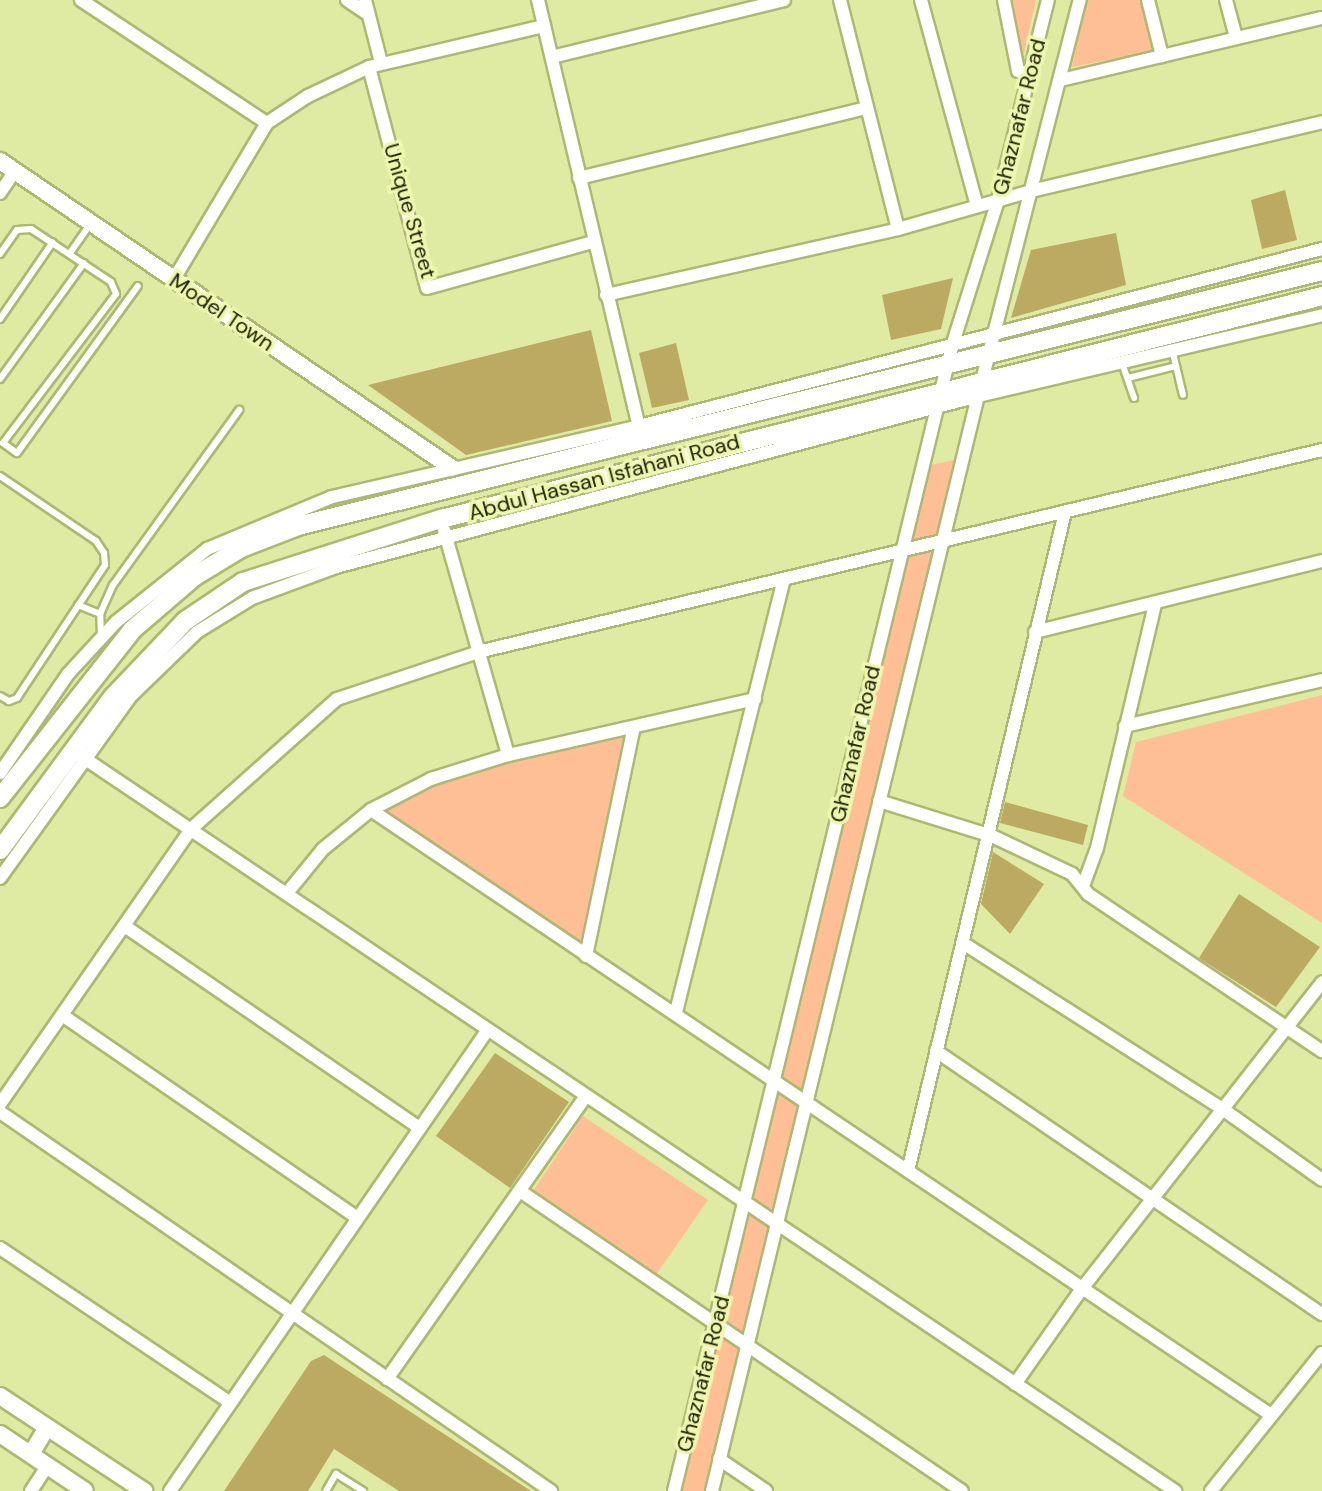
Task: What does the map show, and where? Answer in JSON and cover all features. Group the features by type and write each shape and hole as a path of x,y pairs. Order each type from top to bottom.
{"main road":[{"name":"Abdul Hassan Isfahani Road","path":"0,798 132,630 195,576 241,548 298,526 640,433 950,355 989,354 1322,271"},
{"name":"Abdul Hassan Isfahani Road","path":"0,850 185,621 243,582 441,519 1170,342 1322,296"}],"street":[{"path":"81,0 267,123"},
{"path":"347,0 368,14"},
{"path":"365,0 375,65"},
{"path":"0,773 68,674 101,637 207,549 332,497 452,468 640,433 538,0"},
{"path":"552,57 784,0"},
{"path":"840,0 898,229"},
{"path":"921,0 977,206"},
{"path":"1004,0 1018,71 1031,74"},
{"name":"Ghaznafar Road","path":"674,1491 950,355 998,200 1048,0"},
{"name":"Ghaznafar Road","path":"712,1491 980,387 1080,0"},
{"path":"1148,0 1162,56"},
{"path":"1226,0 1236,38"},
{"path":"1061,80 1322,18"},
{"path":"174,279 267,123 308,96 375,65 544,26"},
{"name":"Unique Street","path":"375,65 427,288 593,242"},
{"path":"579,178 866,108"},
{"path":"606,295 898,229 1031,191 1322,122"},
{"name":"Model Town","path":"0,161 452,468"},
{"path":"0,193 15,171"},
{"path":"950,355 994,334 1322,249"},
{"path":"1170,342 1322,315"},
{"path":"0,878 77,754 197,632 252,598 336,567 940,398"},
{"path":"0,1104 65,1017 191,829 337,699 478,652 783,583 1322,450"},
{"path":"908,1171 992,836 993,796 1065,512"},
{"path":"441,519 508,755"},
{"path":"1035,632 1155,605 1322,561"},
{"path":"676,1012 783,583"},
{"path":"1083,886 1097,848 1155,605"},
{"path":"1125,726 1322,680"},
{"path":"287,893 323,849 371,810 431,779 508,755 633,731 755,699"},
{"path":"586,956 633,731"},
{"path":"77,754 1175,1491"},
{"path":"879,801 992,836 1072,874 1083,886 1322,1051"},
{"path":"371,810 586,956 676,1012 805,1104 1084,1286 1271,1415"},
{"path":"126,927 420,1128"},
{"path":"963,943 1224,1110 1322,1180"},
{"path":"1015,1384 1084,1286 1156,1199 1322,982"},
{"path":"65,1017 357,1218"},
{"path":"170,1491 228,1401 487,1031"},
{"path":"936,1051 1322,1314"},
{"path":"387,1379 585,1097"},
{"path":"0,1112 289,1314 551,1491"},
{"path":"520,1191 962,1491"},
{"path":"0,1248 228,1401"},
{"path":"1211,1491 1322,1353"},
{"path":"0,1396 144,1491"},
{"path":"31,1454 47,1427"},
{"path":"0,1434 85,1491"},
{"path":"719,1459 766,1491"},
{"path":"31,1491 48,1465"}],"lane":[{"path":"70,253 91,223"},
{"path":"0,254 24,226 111,282 116,294 2,442 17,453 138,286"},
{"path":"0,319 53,242"},
{"path":"0,379 84,263"},
{"path":"1170,342 1183,395"},
{"path":"1120,354 1134,398"},
{"path":"1128,378 1176,366"},
{"path":"101,637 100,614 113,585 239,410"},
{"path":"0,476 96,541 104,553 105,565 17,698 9,701 0,696"},
{"path":"78,605 100,614"},
{"path":"326,1491 336,1474 363,1491"}],"shaded area":[{"path":"1009,0 1036,0 1020,70"},
{"path":"1087,0 1144,0 1158,50 1072,67"},
{"path":"963,458 710,1491 679,1491 922,467"},
{"path":"1322,695 1322,923 1123,796 1136,742"},
{"path":"633,731 586,956 371,810 431,779"},
{"path":"583,1116 708,1200 655,1276 533,1191"}],"building":[{"path":"1285,190 1297,240 1262,249 1251,200"},
{"path":"1116,233 1126,285 1011,318 1031,250"},
{"path":"953,278 941,329 891,340 882,295"},
{"path":"591,330 612,421 466,455 368,385"},
{"path":"676,343 689,400 652,408 639,353"},
{"path":"1005,802 1088,825 1083,845 1000,823"},
{"path":"993,852 1044,884 1010,934 981,904"},
{"path":"1239,894 1320,947 1276,1007 1199,958"},
{"path":"495,1053 569,1102 510,1188 436,1136"},
{"path":"324,1355 531,1491 399,1491 334,1449 308,1491 224,1491 311,1361"}]}
